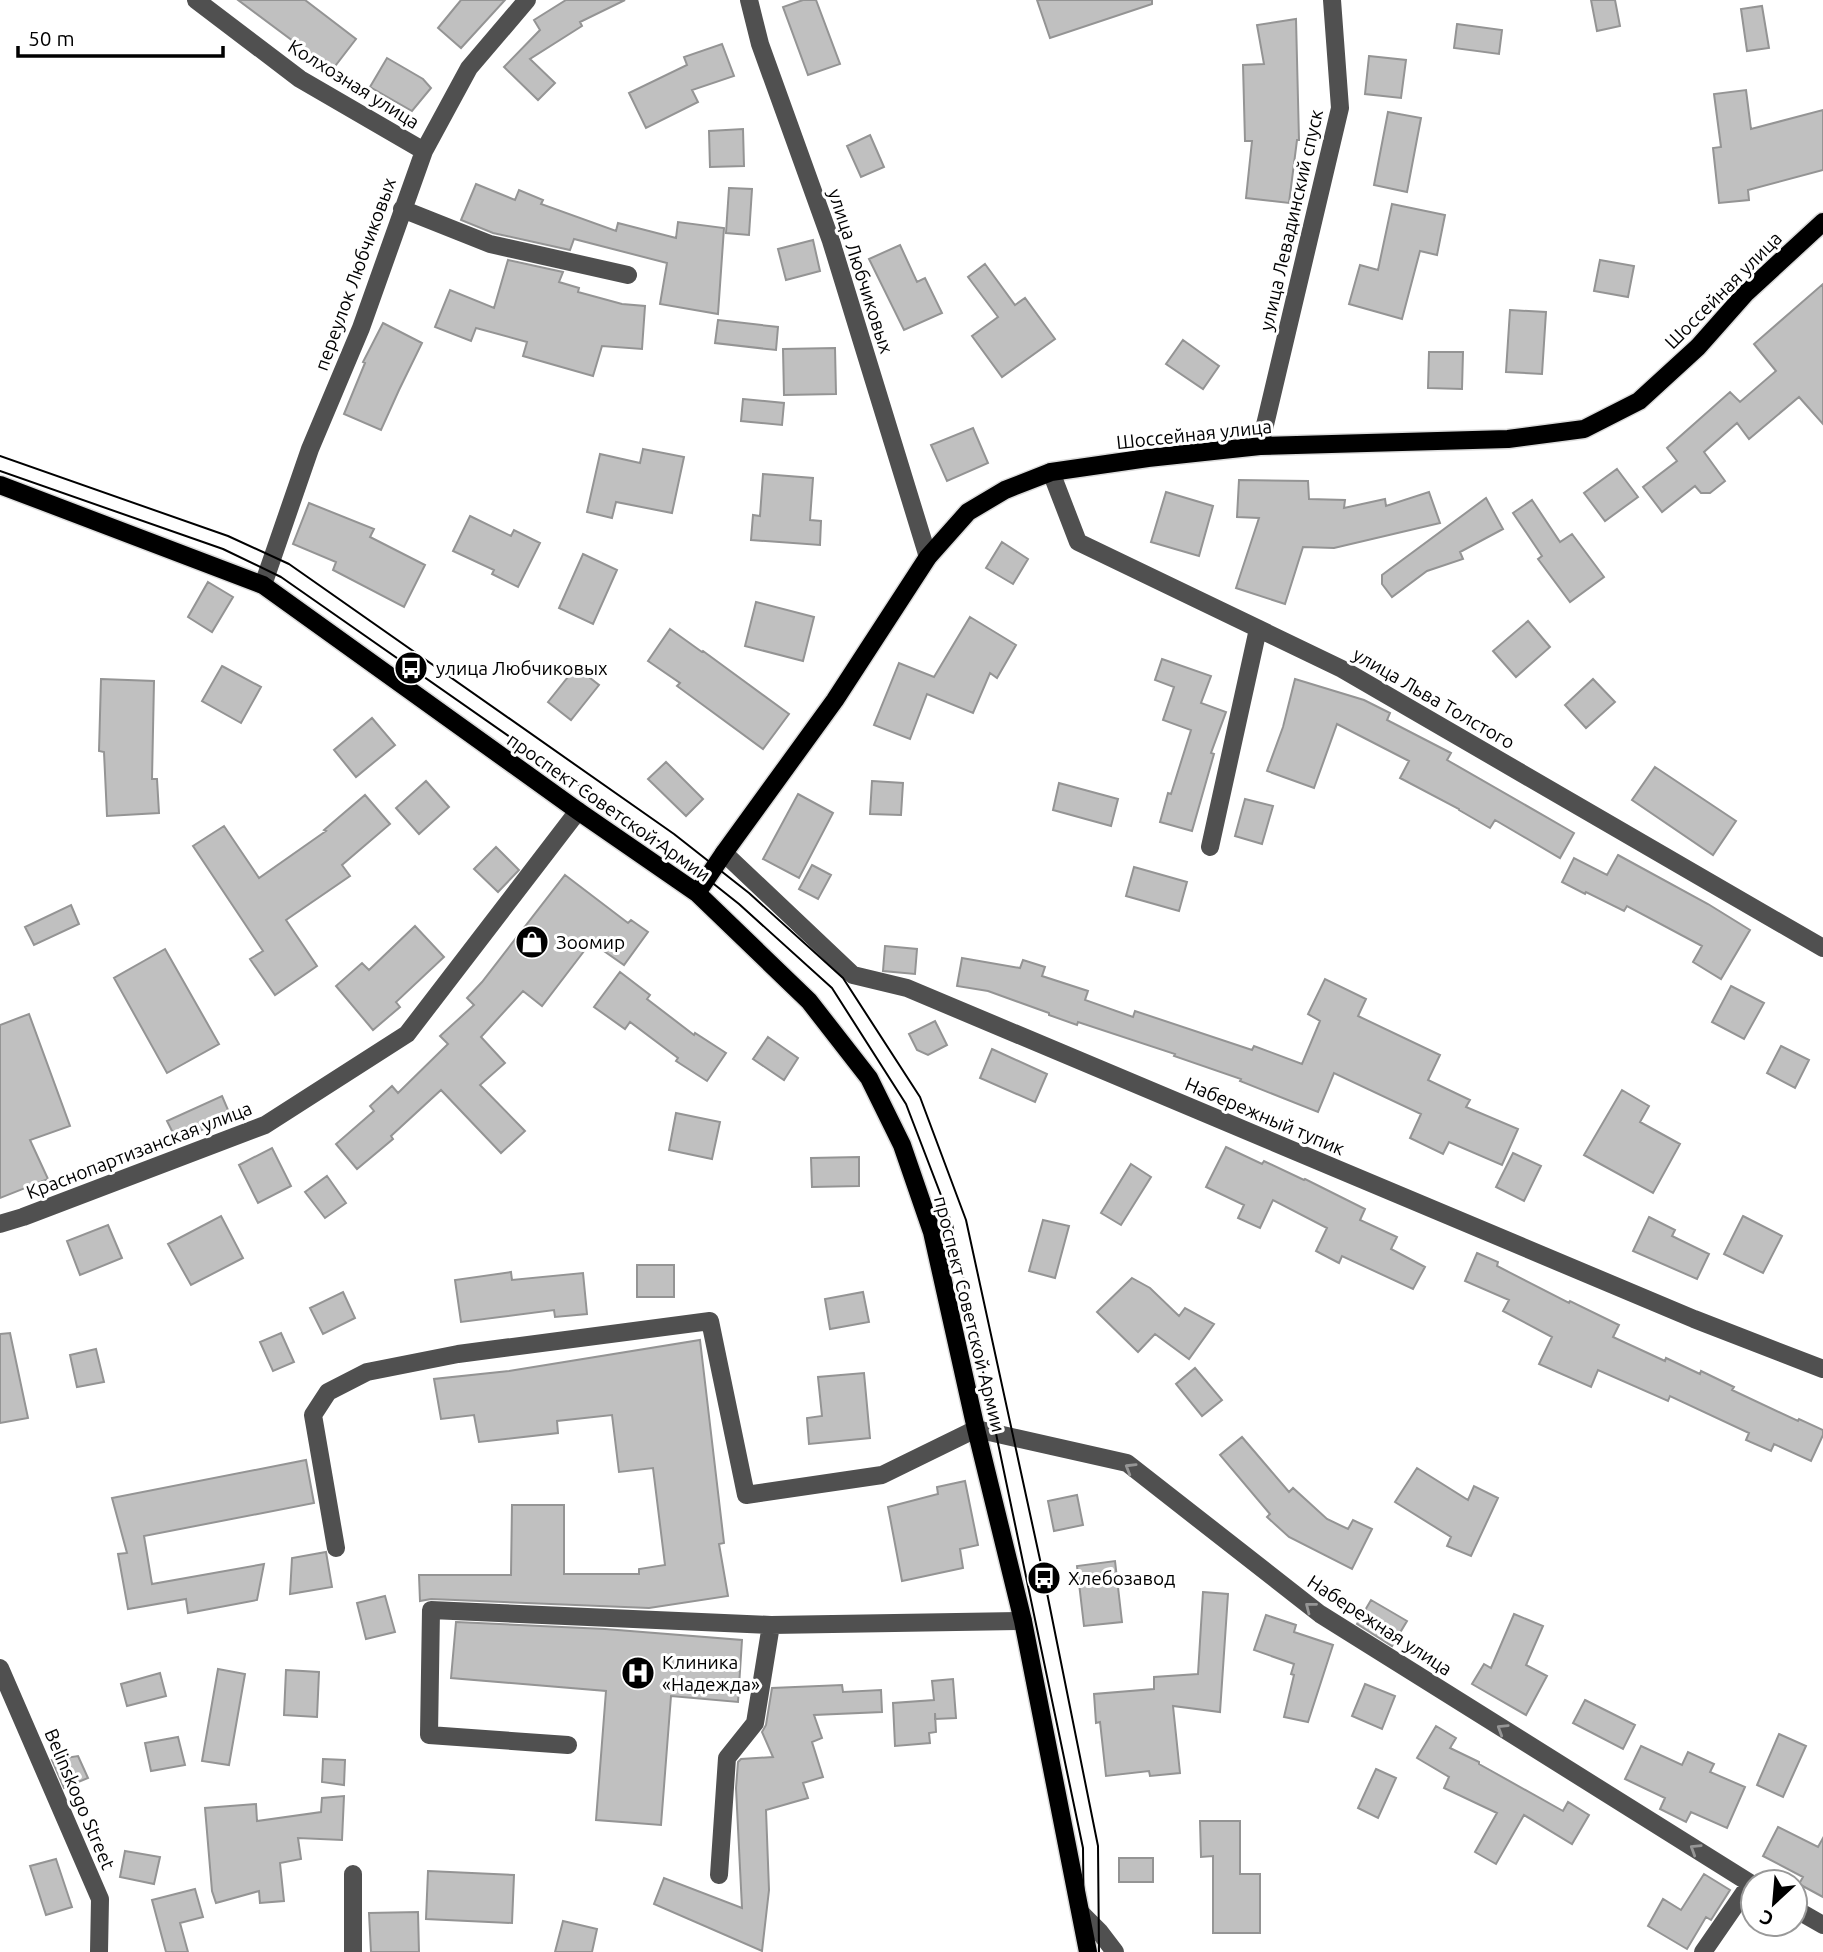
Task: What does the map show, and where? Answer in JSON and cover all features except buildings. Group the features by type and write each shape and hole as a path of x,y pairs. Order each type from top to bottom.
{"main road":[{"name":"Шоссейная улица","path":"697,893 835,699 928,557 968,512 1005,490 1051,472 1148,458 1260,446 1508,439 1584,429 1639,401 1698,347 1745,294 1823,222"},
{"name":"проспект Советской Армии","path":"0,485 264,585 578,811 697,893 809,1001 869,1078 902,1144 932,1232 1023,1621 1088,1952"},
{"name":"проспект Советской Армии","path":"1079,1952 1081,1913"}],"street":[{"name":"Колхозная улица","path":"196,0 300,79 424,152"},
{"name":"переулок Любчиковых","path":"264,585 310,449 361,328 424,152 469,68 527,0"},
{"name":"улица Любчиковых","path":"749,0 760,44 831,241 928,557"},
{"name":"улица Левадинский спуск","path":"1260,446 1340,108 1332,0"},
{"path":"402,209 490,244 628,275"},
{"name":"улица Льва Толстого","path":"1051,472 1078,542 1342,669 1823,948"},
{"path":"1210,847 1258,629"},
{"name":"Краснопартизанская улица","path":"0,1224 265,1125 407,1034 578,811"},
{"name":"Набережный тупик","path":"724,853 853,975 907,988 1693,1319 1823,1369"},
{"path":"336,1548 313,1415 328,1392 367,1372 458,1354 710,1321 746,1495 883,1475 976,1429"},
{"name":"Набережная улица","path":"976,1429 1126,1463 1320,1615 1739,1877"},
{"path":"568,1745 429,1735 431,1610 771,1625 1023,1621"},
{"path":"719,1875 727,1758 755,1723 771,1625"},
{"name":"Belinskogo Street","path":"0,1668 100,1899 99,1952"},
{"path":"353,1874 354,1952"},
{"path":"1703,1952 1739,1901"},
{"path":"1081,1913 1115,1952"}],"tram line":[{"path":"0,456 228,536 289,564 674,834 749,893 843,978 920,1097 966,1220 1044,1578 1098,1846 1099,1952"},
{"path":"0,471 223,549 281,577 666,846 739,904 832,988 906,1104 952,1224 1083,1848 1084,1952"}],"place":[{"name":"улица Любчиковых","path":"411,668"},
{"name":"Зоомир","path":"532,942"},
{"name":"Хлебозавод","path":"1044,1578"},
{"name":"Клиника «Надежда»","path":"638,1673"}]}
